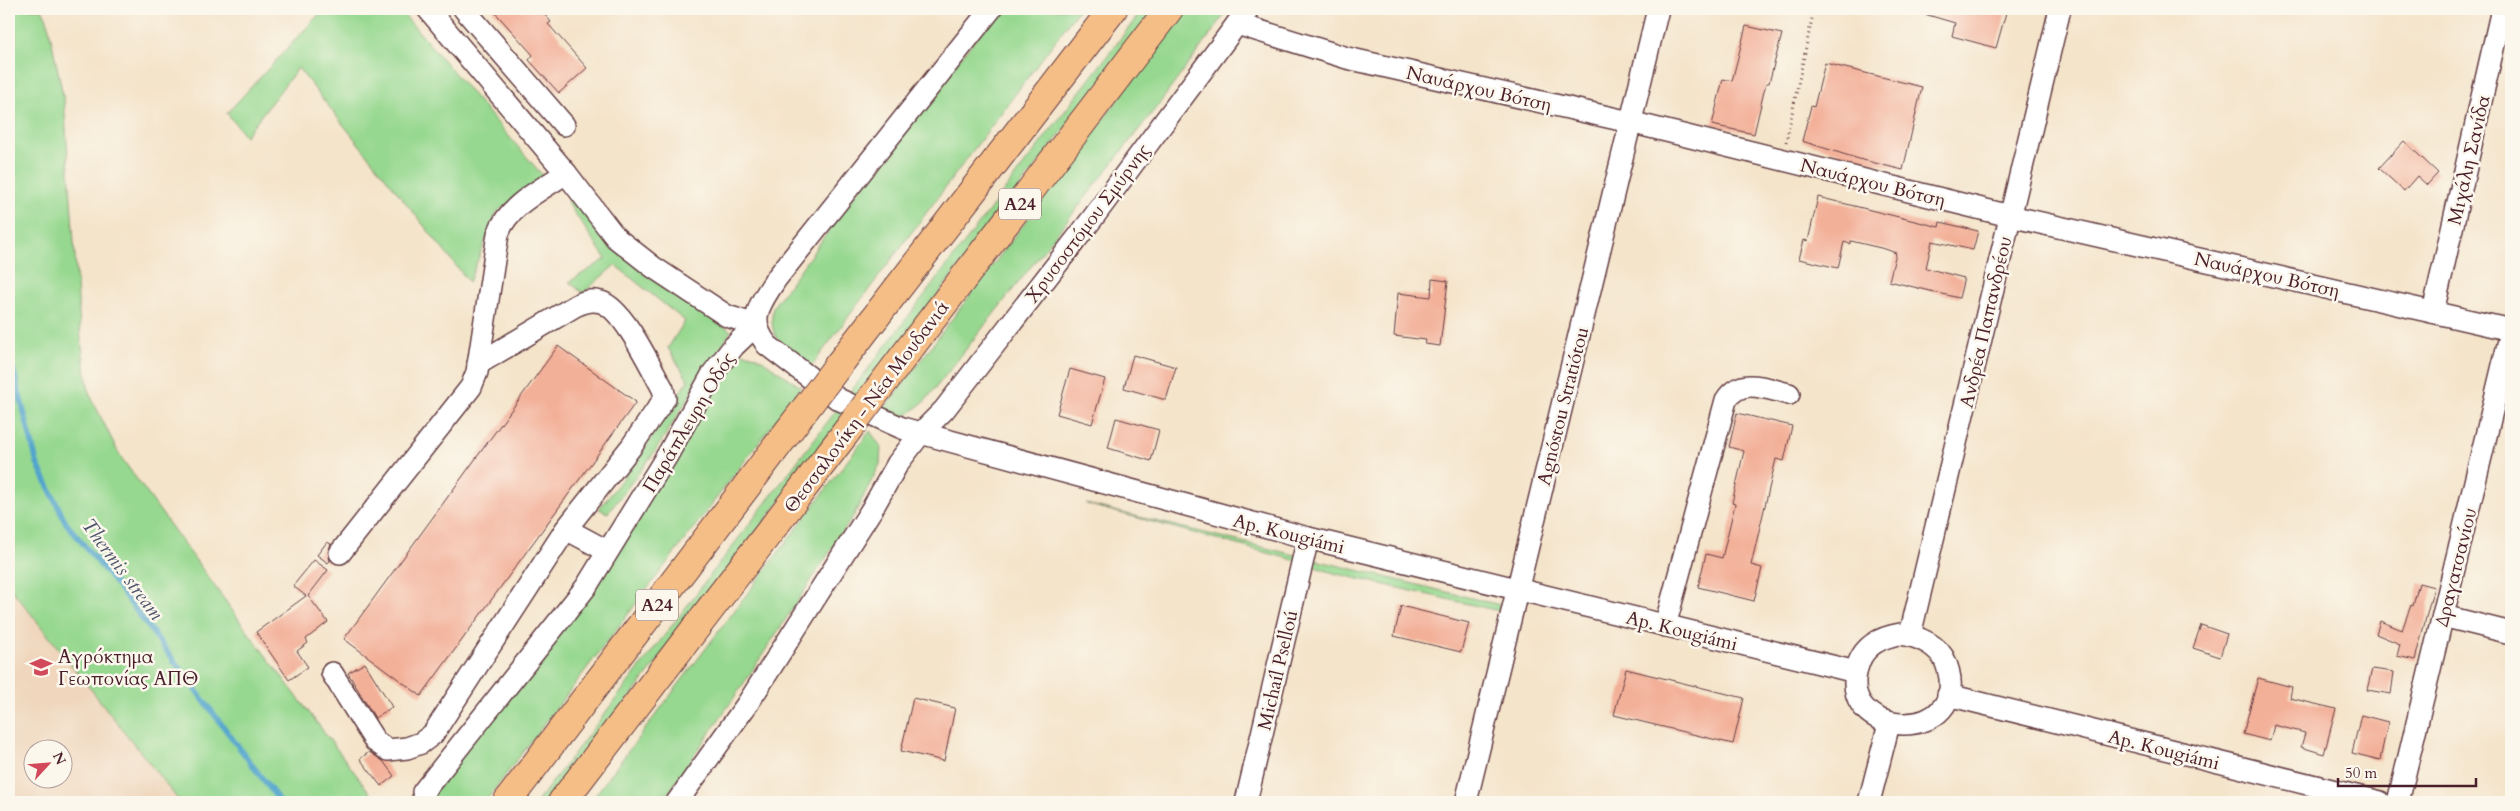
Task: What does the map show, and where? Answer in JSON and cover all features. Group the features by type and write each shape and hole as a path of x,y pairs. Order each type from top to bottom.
{"highway":[{"name":"Α24","path":"507,802 806,408 1113,9"},
{"name":"Θεσσαλονίκη - Νέα Μουδανιά","path":"562,802 1169,9"}],"street":[{"path":"428,9 566,173 616,238 634,254 727,316 756,325 757,311 776,280 991,9"},
{"path":"464,9 564,125"},
{"name":"Agnóstou Stratiótou","path":"1466,802 1658,9"},
{"name":"Ανδρέα Παπανδρέου","path":"1910,635 2060,9"},
{"name":"Μιχάλη Σανίδα","path":"2433,312 2502,9"},
{"name":"Ναυάρχου Βότση","path":"1243,16 1348,58 1630,122 2010,216 2511,331"},
{"name":"Χρυσοστόμου Σμύρνης","path":"677,802 748,703 872,509 898,463 921,433 944,410 1098,211 1243,16"},
{"path":"472,59 493,43"},
{"path":"340,553 471,387 478,364 498,234 503,220 512,211 566,173"},
{"path":"332,673 375,742 388,750 407,748 421,743 433,734 566,529 664,403 663,389 620,316 610,306 600,302 587,301 575,306 478,364"},
{"name":"Ap. Kougiámi","path":"756,325 758,334 767,346 838,399 902,428 1308,538 1856,672"},
{"name":"Παράπλευρη Οδός","path":"423,792 586,587 656,475 713,373 734,346 756,325"},
{"name":"Δραγατσανίου","path":"2398,802 2511,331"},
{"path":"1665,626 1726,400 1730,393 1744,386 1751,385 1789,394"},
{"path":"944,410 948,421 965,446"},
{"path":"566,529 607,551"},
{"name":"Michaíl Pselloú","path":"1246,802 1308,538"},
{"path":"2443,616 2511,633"},
{"path":"1891,635 1910,635 1928,643 1946,662 1950,683 1948,695 1943,706 1930,719 1910,725 1889,724 1864,708 1856,690 1856,672 1863,653 1870,645 1891,635"},
{"name":"Ap. Kougiámi","path":"1948,695 2380,802"},
{"path":"1870,802 1889,724"}],"path":[{"path":"1782,160 1814,9"}],"shaded area":[{"name":"Αγρόκτημα Γεωπονίας ΑΠΘ","path":"9,586 180,802 9,802"}],"green space":[{"path":"9,9 42,9 47,19 64,100 81,341 89,393 120,456 245,628 377,802 180,802 9,586"},
{"path":"324,9 399,9 544,177 497,212 469,282 298,68 245,136 227,113"},
{"path":"999,9 1079,9 810,368 780,343 773,328 773,307 890,147"},
{"path":"1143,9 1156,9 550,802 537,802"},
{"path":"1187,9 1229,9 1159,104 926,400 905,417 880,414"},
{"path":"574,199 649,276 731,331 654,453 608,513 599,509 637,460 688,380 668,348 685,321 615,265 583,293 569,282 606,259 567,202"},
{"path":"744,353 756,356 801,387 485,802 423,802 686,433 734,362"},
{"path":"870,431 881,447 880,464 854,515 740,689 662,802 590,802"},
{"path":"1086,504 1500,605 1499,611 1337,574 1290,559"}],"building":[{"path":"492,9 540,9 551,22 548,24 587,68 559,93 529,60 533,55"},
{"path":"1922,9 2007,9 1996,48 1952,36 1955,23 1921,13"},
{"path":"1746,26 1782,34 1769,83 1766,83 1754,134 1712,125 1723,79 1732,81"},
{"path":"1825,63 1922,87 1903,170 1859,159 1802,141 1811,106 1814,107"},
{"path":"2404,141 2438,173 2427,185 2417,176 2404,191 2379,168"},
{"path":"1818,197 1939,227 1940,222 1978,231 1973,250 1932,241 1926,268 1964,278 1959,298 1889,281 1896,253 1885,249 1851,241 1850,244 1844,242 1838,268 1799,259 1804,240 1808,241"},
{"path":"1432,279 1448,281 1440,346 1425,344 1426,340 1394,336 1398,293 1431,297"},
{"path":"558,346 636,402 421,696 344,639"},
{"path":"1133,355 1176,367 1166,400 1124,388"},
{"path":"1070,369 1105,379 1092,424 1057,414"},
{"path":"1737,413 1792,426 1784,461 1776,459 1751,565 1762,568 1754,601 1698,587 1706,554 1722,558 1735,504 1732,503 1744,451 1729,447"},
{"path":"1116,418 1159,430 1151,461 1108,448"},
{"path":"327,542 331,544 328,552 330,561 328,563 317,555"},
{"path":"314,560 328,570 308,596 328,622 306,639 308,643 297,651 308,667 289,680 256,632 306,596 293,586"},
{"path":"2419,583 2434,587 2415,660 2397,656 2400,644 2376,634 2380,621 2402,630 2411,605 2413,606"},
{"path":"1401,606 1469,623 1461,652 1394,636"},
{"path":"2201,625 2227,634 2220,657 2193,648"},
{"path":"365,663 392,707 375,718 348,673"},
{"path":"1626,669 1744,698 1733,744 1614,715"},
{"path":"2372,669 2394,672 2391,694 2367,690"},
{"path":"2258,678 2292,687 2290,698 2336,709 2324,754 2301,747 2305,733 2274,725 2270,741 2243,734"},
{"path":"913,698 955,708 944,761 901,751"},
{"path":"2361,715 2388,722 2380,760 2352,753"},
{"path":"369,752 383,761 394,776 381,786 360,759"}],"waterway":[{"name":"Thermis stream","path":"9,236 11,244 9,263"},
{"name":"Thermis stream","path":"9,353 37,463 66,523 120,589 280,802"}],"place":[{"name":"Αγρόκτημα Γεωπονίας ΑΠΘ","path":"41,667"}]}
